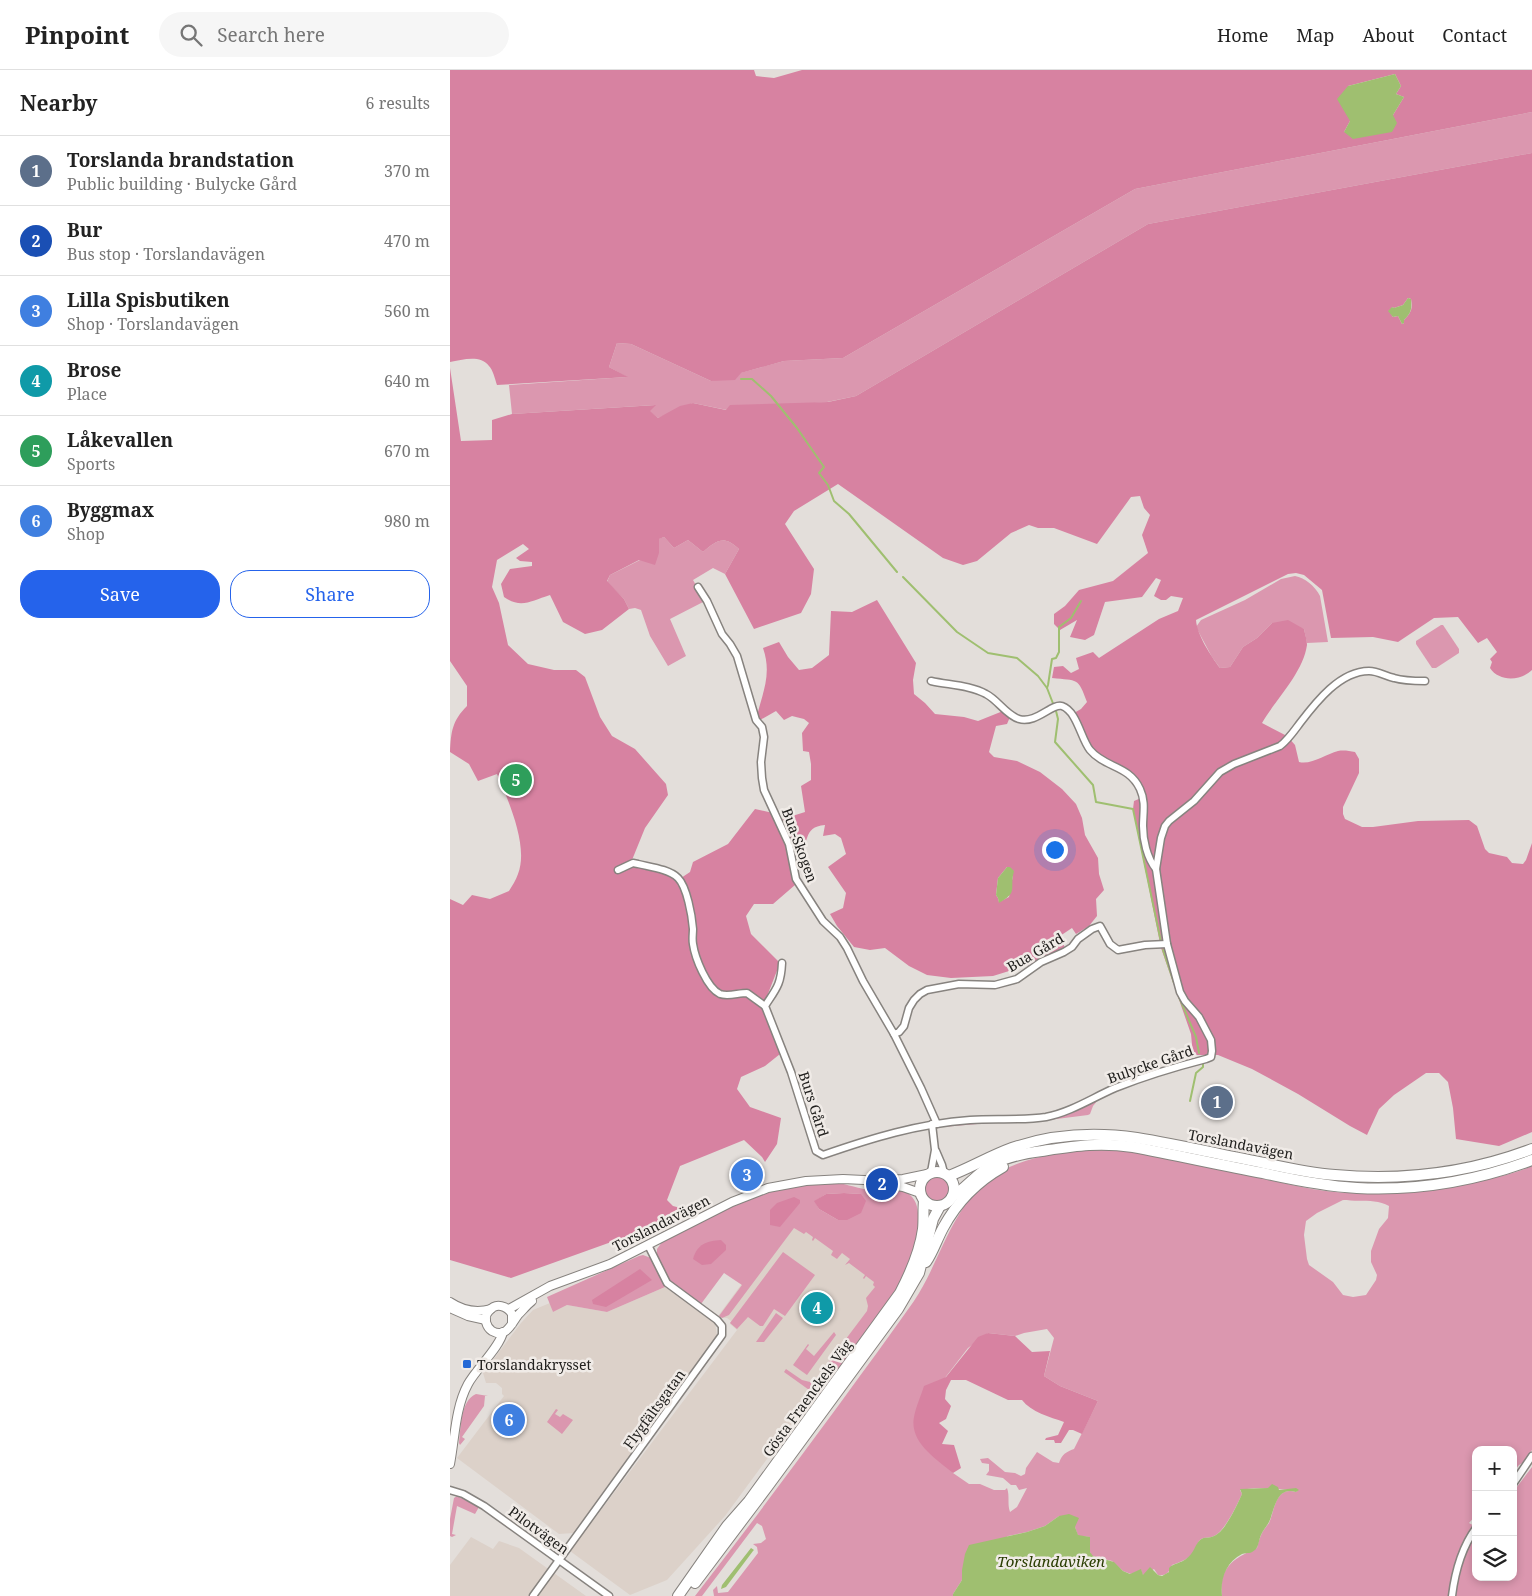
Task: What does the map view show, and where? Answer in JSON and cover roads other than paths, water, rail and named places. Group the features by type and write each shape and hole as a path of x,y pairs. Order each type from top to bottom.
{"main road":[{"name":"Torslandavägen","path":"929,1174 937,1172 946,1175 1017,1146 1050,1138 1086,1134 1113,1134 1316,1173 1363,1177 1406,1177 1444,1173 1492,1162 1532,1149"},
{"name":"Torslandavägen","path":"922,1197 931,1206 940,1206 947,1203 976,1176 995,1163 1015,1155 1074,1145 1116,1145 1310,1183 1367,1188 1410,1187 1456,1182 1493,1173 1532,1160"},
{"name":"Torslandavägen","path":"953,1212 970,1192 990,1174 1007,1164 1040,1151"},
{"path":"922,1197 920,1184 929,1174"},
{"path":"946,1175 954,1186 952,1197"},
{"name":"Gösta Fraenckels Väg","path":"678,1596 900,1293 912,1270 920,1246 923,1227 922,1197"},
{"name":"Gösta Fraenckels Väg","path":"920,1270 933,1219 940,1206"},
{"name":"Gösta Fraenckels Väg","path":"686,1596 898,1309 920,1270 930,1257 943,1228 953,1212"},
{"path":"670,1596 696,1565 705,1558"}],"street":[{"name":"Bua-Skogen","path":"698,587 707,601 722,634 737,656 756,720 762,727 764,737 761,762 764,790 789,844 796,879 823,921 840,937 847,948 859,974 894,1034 924,1095 934,1124"},
{"name":"Bulycke Gård","path":"934,1124 997,1118 1034,1118 1057,1114 1134,1081 1210,1056 1212,1052 1211,1040 1199,1017 1180,992 1167,944 1156,869 1163,831 1169,821 1194,801 1226,768 1280,746 1320,699 1342,680 1355,674 1370,671 1394,678 1425,682"},
{"name":"Bulycke Gård","path":"931,681 982,692 1020,719 1034,718 1058,706 1068,710 1076,720 1090,749 1102,759 1122,768 1139,786 1145,802 1144,836 1148,855 1156,869"},
{"path":"618,870 633,863 669,873 680,880 686,893 691,916 695,952 710,985 722,994 747,993 765,1006 779,984 782,963"},
{"name":"Bua Gård","path":"894,1034 899,1032 904,1026 909,1008 914,1000 927,990 959,984 995,985 1018,979 1042,962 1064,952 1078,939 1100,926 1110,944 1118,950 1144,945 1167,944"},
{"name":"Burs Gård","path":"765,1006 790,1072 816,1151 819,1154 823,1155 855,1143 934,1124"},
{"path":"934,1124 936,1150 946,1175"},
{"path":"929,1174 936,1150"},
{"name":"Torslandavägen","path":"512,1324 523,1309 536,1298 648,1245 732,1202 768,1188 820,1179 903,1179 929,1174"},
{"name":"Torslandavägen","path":"864,1180 902,1186 922,1197"},
{"name":"Flygfältsgatan","path":"533,1596 722,1335 722,1326 717,1320 667,1282 648,1245"},
{"name":"Torslandavägen","path":"508,1309 550,1286 588,1273"},
{"path":"450,1302 456,1306 477,1311 500,1306 508,1309 513,1316 509,1329 500,1333 489,1328 486,1315 490,1309"},
{"path":"450,1308 468,1316 486,1320"},
{"path":"450,1464 458,1412 463,1395 472,1378 500,1342 500,1333"},
{"path":"1517,1478 1532,1456"},
{"name":"Pilotvägen","path":"450,1490 463,1494 480,1504 609,1596"},
{"path":"1452,1596 1456,1571 1461,1556 1472,1535"}],"water":[{"path":"1395,74 1401,86 1396,94 1404,97 1393,115 1397,123 1392,132 1353,139 1344,132 1350,121 1337,99 1348,86"},
{"path":"1408,298 1411,299 1411,309 1402,324 1398,316 1393,317 1388,311 1392,307 1403,305"},
{"path":"1007,867 1014,871 1012,890 1009,896 999,903 996,895 998,878"},
{"name":"Torslandaviken","path":"1272,1484 1278,1487 1279,1490 1296,1488 1299,1490 1296,1492 1284,1492 1280,1495 1256,1549 1236,1557 1228,1566 1223,1577 1222,1596 953,1596 962,1580 965,1554 969,1545 1027,1532 1045,1526 1059,1516 1069,1514 1079,1518 1075,1527 1078,1535 1090,1537 1090,1552 1093,1556 1114,1562 1123,1571 1130,1574 1141,1569 1143,1575 1150,1567 1158,1575 1162,1576 1169,1572 1171,1566 1189,1556 1200,1540 1214,1536 1222,1529 1242,1494 1240,1489 1268,1488"},
{"path":"751,1548 754,1550 726,1587 721,1589 722,1585"}],"waterway":[{"path":"741,379 752,379 771,396 797,428 824,467 819,473 828,485 834,501 849,514 897,572"},
{"path":"903,577 957,632 988,653 1017,658 1038,676 1047,688"},
{"path":"1054,706 1047,688 1052,659 1056,658 1059,652 1059,627 1071,618 1081,601"},
{"path":"1056,711 1058,719 1055,742 1093,785 1096,802 1133,809 1161,942"},
{"path":"1163,950 1174,983"},
{"path":"1179,997 1196,1037 1199,1053"},
{"path":"1190,1101 1196,1073 1203,1067 1203,1064"}],"place":[{"name":"Låkevallen","path":"516,780"},
{"name":"Torslanda brandstation","path":"1217,1102"},
{"name":"Lilla Spisbutiken","path":"747,1175"},
{"name":"Bur","path":"882,1184"},
{"name":"Brose","path":"817,1308"},
{"name":"Torslandakrysset","path":"467,1364"},
{"name":"Byggmax","path":"509,1420"}]}
